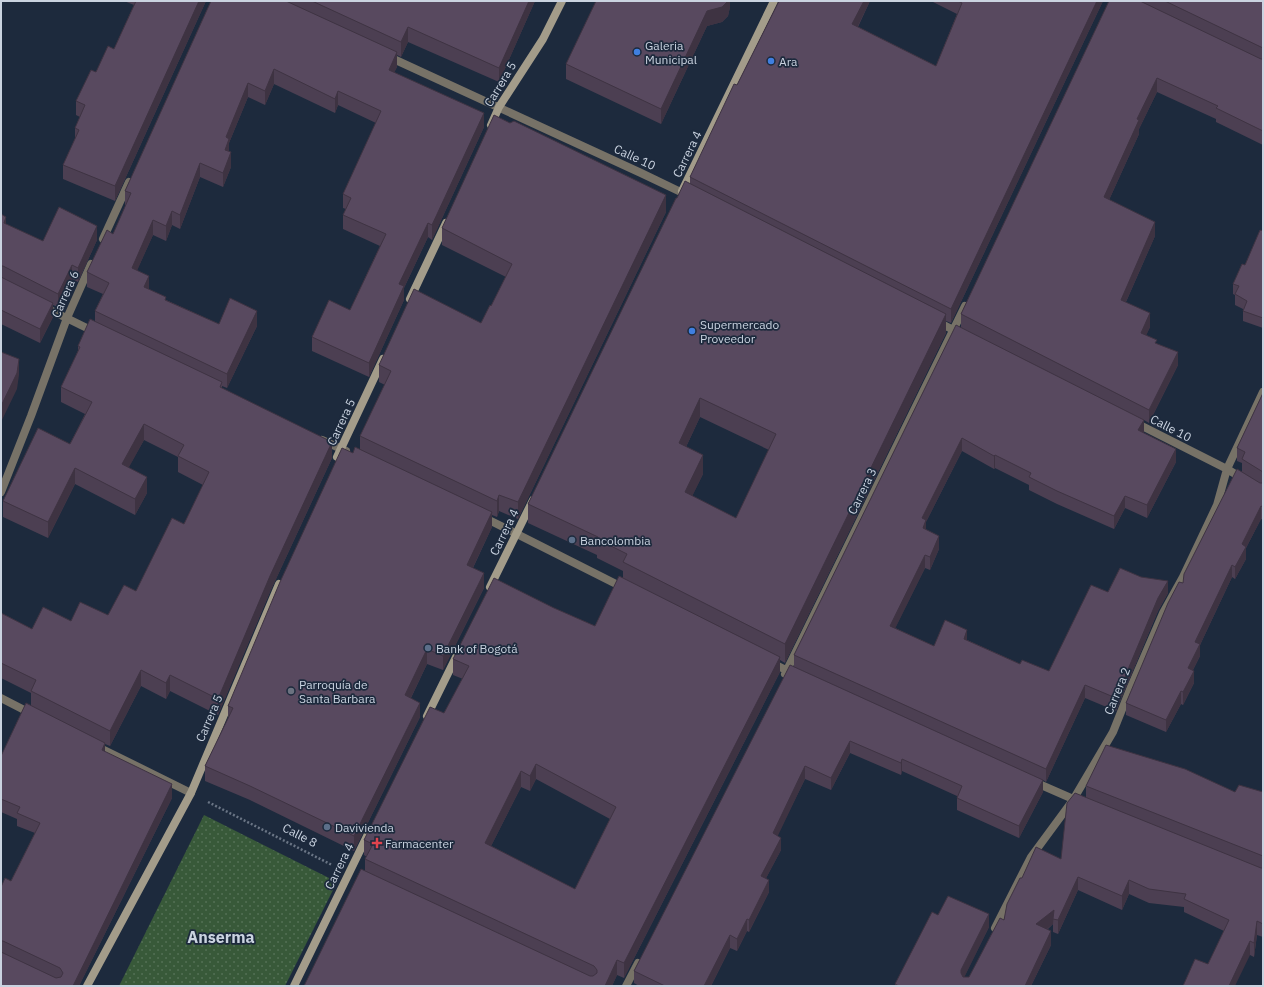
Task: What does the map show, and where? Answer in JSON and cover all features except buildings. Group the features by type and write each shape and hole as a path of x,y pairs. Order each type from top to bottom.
{"street":[{"name":"Carrera 5","path":"486,136 499,107 542,39 562,1"},
{"name":"Carrera 4","path":"680,196 774,1"},
{"name":"Calle 10","path":"376,51 499,107 680,196 695,199"},
{"name":"Carrera 6","path":"1,492 67,318 133,174"},
{"path":"407,307 450,214"},
{"path":"34,302 103,336"},
{"name":"Carrera 3","path":"780,684 967,302"},
{"path":"933,320 968,337"},
{"name":"Carrera 5","path":"335,464 387,349"},
{"name":"Carrera 2","path":"991,937 1031,857 1073,800 1113,732 1163,613 1183,577 1218,505 1227,470 1263,392"},
{"name":"Calle 10","path":"1129,420 1227,470 1263,491"},
{"path":"312,435 355,456"},
{"name":"Carrera 4","path":"485,597 537,490"},
{"path":"475,513 630,591"},
{"name":"Carrera 5","path":"87,986 190,793 281,580"},
{"path":"422,724 461,646"},
{"path":"765,660 801,677"},
{"path":"1,698 43,719"},
{"path":"85,740 190,793"},
{"path":"1023,777 1088,806"},
{"name":"Carrera 4","path":"294,986 352,875 373,824"},
{"path":"626,986 640,958"}],"path":[{"name":"Calle 8","path":"190,793 352,875"}],"green space":[{"path":"204,815 337,882 285,986 119,986"}],"place":[{"name":"Galeria Municipal","path":"637,52"},
{"name":"Ara","path":"771,61"},
{"name":"Supermercado Proveedor","path":"692,331"},
{"name":"Bancolombia","path":"572,540"},
{"name":"Bank of Bogotá","path":"428,648"},
{"name":"Parroquía de Santa Barbara","path":"291,691"},
{"name":"Davivienda","path":"327,827"},
{"name":"Farmacenter","path":"377,843"}],"district":[{"name":"Anserma","path":"221,937"}]}
